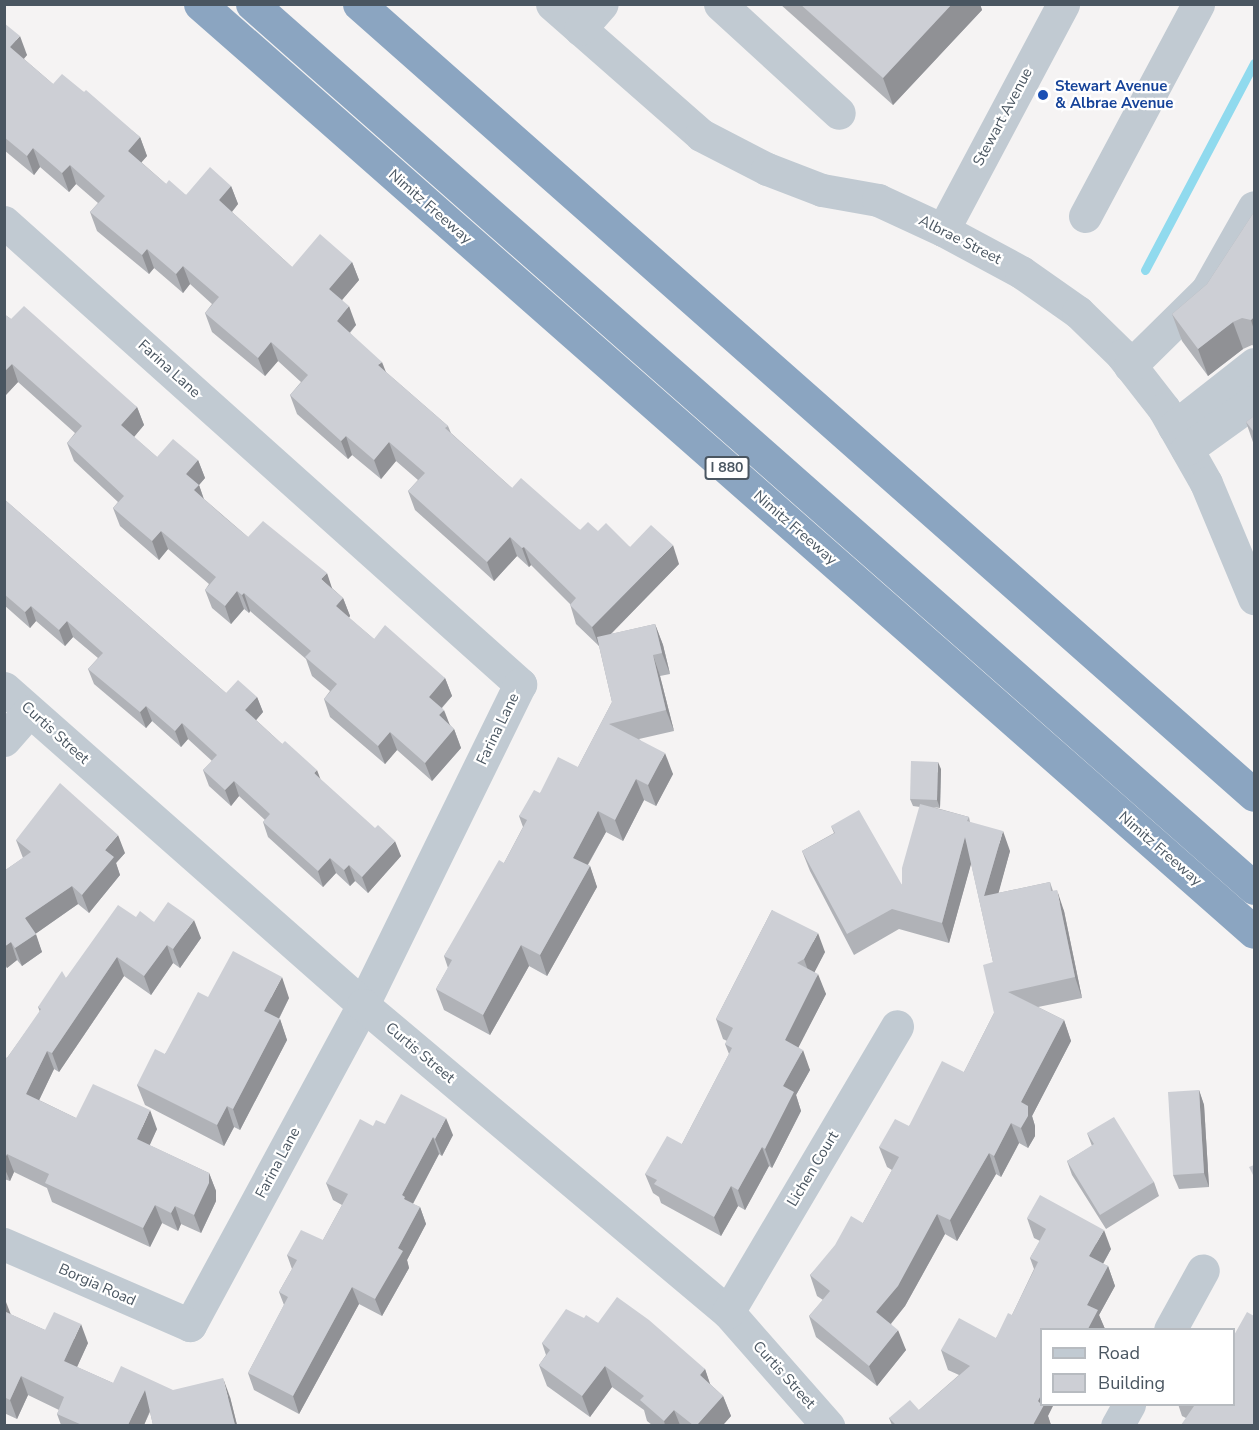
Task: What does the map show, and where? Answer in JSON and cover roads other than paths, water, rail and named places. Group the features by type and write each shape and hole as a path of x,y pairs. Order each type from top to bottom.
{"highway":[{"name":"Nimitz Freeway","path":"200,4 1254,932"},
{"name":"I 880","path":"252,4 1254,888"},
{"path":"359,4 1254,795"}],"street":[{"name":"Albrae Street","path":"552,4 701,135 767,170 822,190 878,200 943,230 1022,272 1078,312 1130,366 1164,409 1206,483 1254,598"},
{"path":"580,29 602,4"},
{"path":"720,4 839,113"},
{"name":"Stewart Avenue","path":"943,230 1063,4"},
{"path":"1085,216 1198,4"},
{"path":"1130,366 1207,290 1254,207"},
{"name":"Farina Lane","path":"4,222 520,684 363,1005 190,1325"},
{"path":"1181,438 1254,364"},
{"path":"1181,438 1254,400"},
{"name":"Curtis Street","path":"4,688 363,1005 728,1312 825,1424"},
{"path":"4,740 29,711"},
{"name":"Lichen Court","path":"728,1312 897,1026"},
{"name":"Borgia Road","path":"4,1244 190,1325"},
{"path":"1171,1328 1203,1270"},
{"path":"1117,1425 1128,1406"}],"waterway":[{"path":"1145,270 1254,63"}],"place":[{"name":"Stewart Avenue & Albrae Avenue","path":"1043,95"}]}
